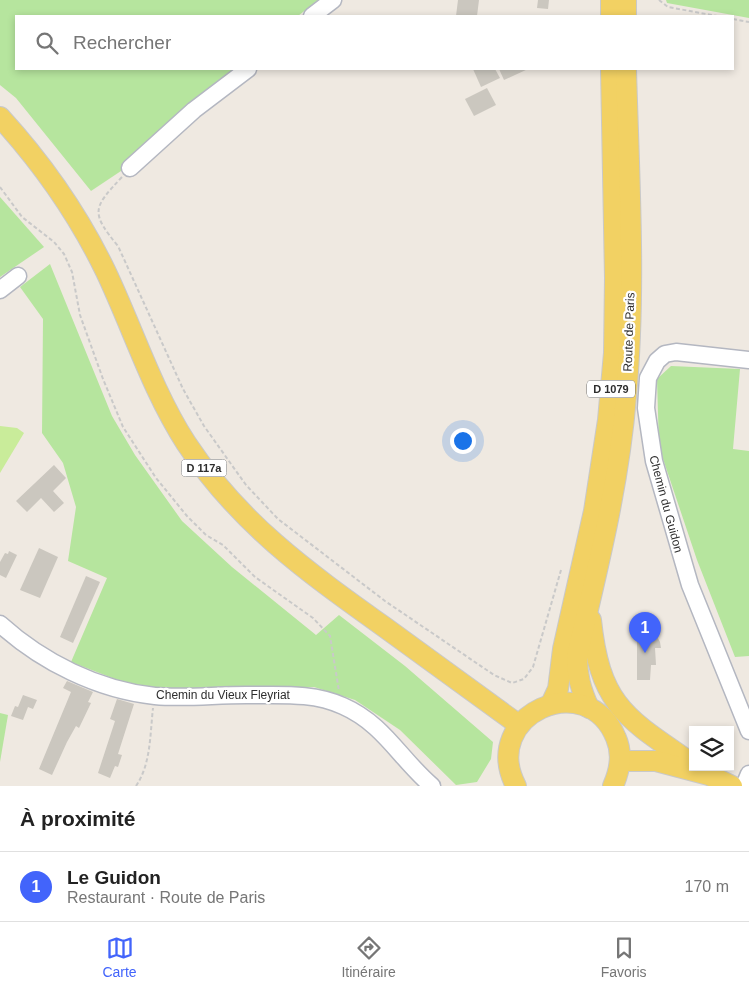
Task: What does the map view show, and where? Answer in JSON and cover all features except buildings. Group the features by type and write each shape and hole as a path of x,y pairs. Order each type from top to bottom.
{"main road":[{"path":"610,15 611,0"},
{"path":"626,0 626,15"},
{"name":"Route de Paris","path":"551,704 558,689 563,649 594,510 608,420 614,353 616,278 611,70"},
{"name":"Route de Paris","path":"589,708 577,674 577,656 610,513 628,380 631,267 626,70"},
{"name":"D 117a","path":"0,117 41,165 85,234 106,272 151,379 170,416 186,443 226,495 250,521 290,558 519,724"},
{"path":"589,606 598,666 604,683 616,702 643,729 689,760"},
{"path":"513,786 508,750 519,724 536,710 551,704 570,703 589,708 603,718 613,730 619,745 620,761 613,786"},
{"path":"620,761 656,761 689,766"},
{"path":"705,771 732,786"}],"street":[{"path":"313,15 333,0"},
{"path":"130,168 194,110 247,70"},
{"path":"0,290 18,276"},
{"name":"Chemin du Guidon","path":"749,360 676,352 665,354 657,361 648,378 646,408 654,461 690,585 749,731"},
{"name":"Chemin du Vieux Fleyriat","path":"0,624 31,650 58,665 129,692 154,696 298,695 342,705 372,722 432,786"},
{"path":"744,786 749,774"}],"path":[{"path":"660,0 668,7 712,15"},
{"path":"734,19 749,22"},
{"path":"130,168 101,200 97,212 103,228 122,254 183,389 204,426 246,485 278,519 385,601 438,638 494,675 512,682 524,679 533,667 561,570"},
{"path":"0,187 22,217 64,254 72,272 80,316 123,427 152,470 187,516 206,535 223,545 255,577 313,618 330,636 342,705"},
{"path":"136,786 144,772 147,759 154,696"}],"green space":[{"path":"0,0 318,0 299,15 15,15 15,70 233,70 124,169 91,191 16,98 0,85"},
{"path":"666,0 749,0 749,18 734,15 667,3"},
{"path":"0,197 44,247 0,277"},
{"path":"50,264 112,416 135,455 182,521 232,567 316,635 339,615 405,666 493,742 491,759 477,782 456,785 400,730 355,700 314,687 173,691 133,686 71,662 107,578 68,561 76,507 63,463 42,433 43,319 20,287"},
{"path":"671,366 740,369 733,449 749,451 749,656 735,657 697,560 659,447 657,379"},
{"path":"0,426 17,428 24,433 0,473"},
{"path":"0,713 8,715 0,762"}],"place":[{"name":"Le Guidon","path":"645,653"}]}
